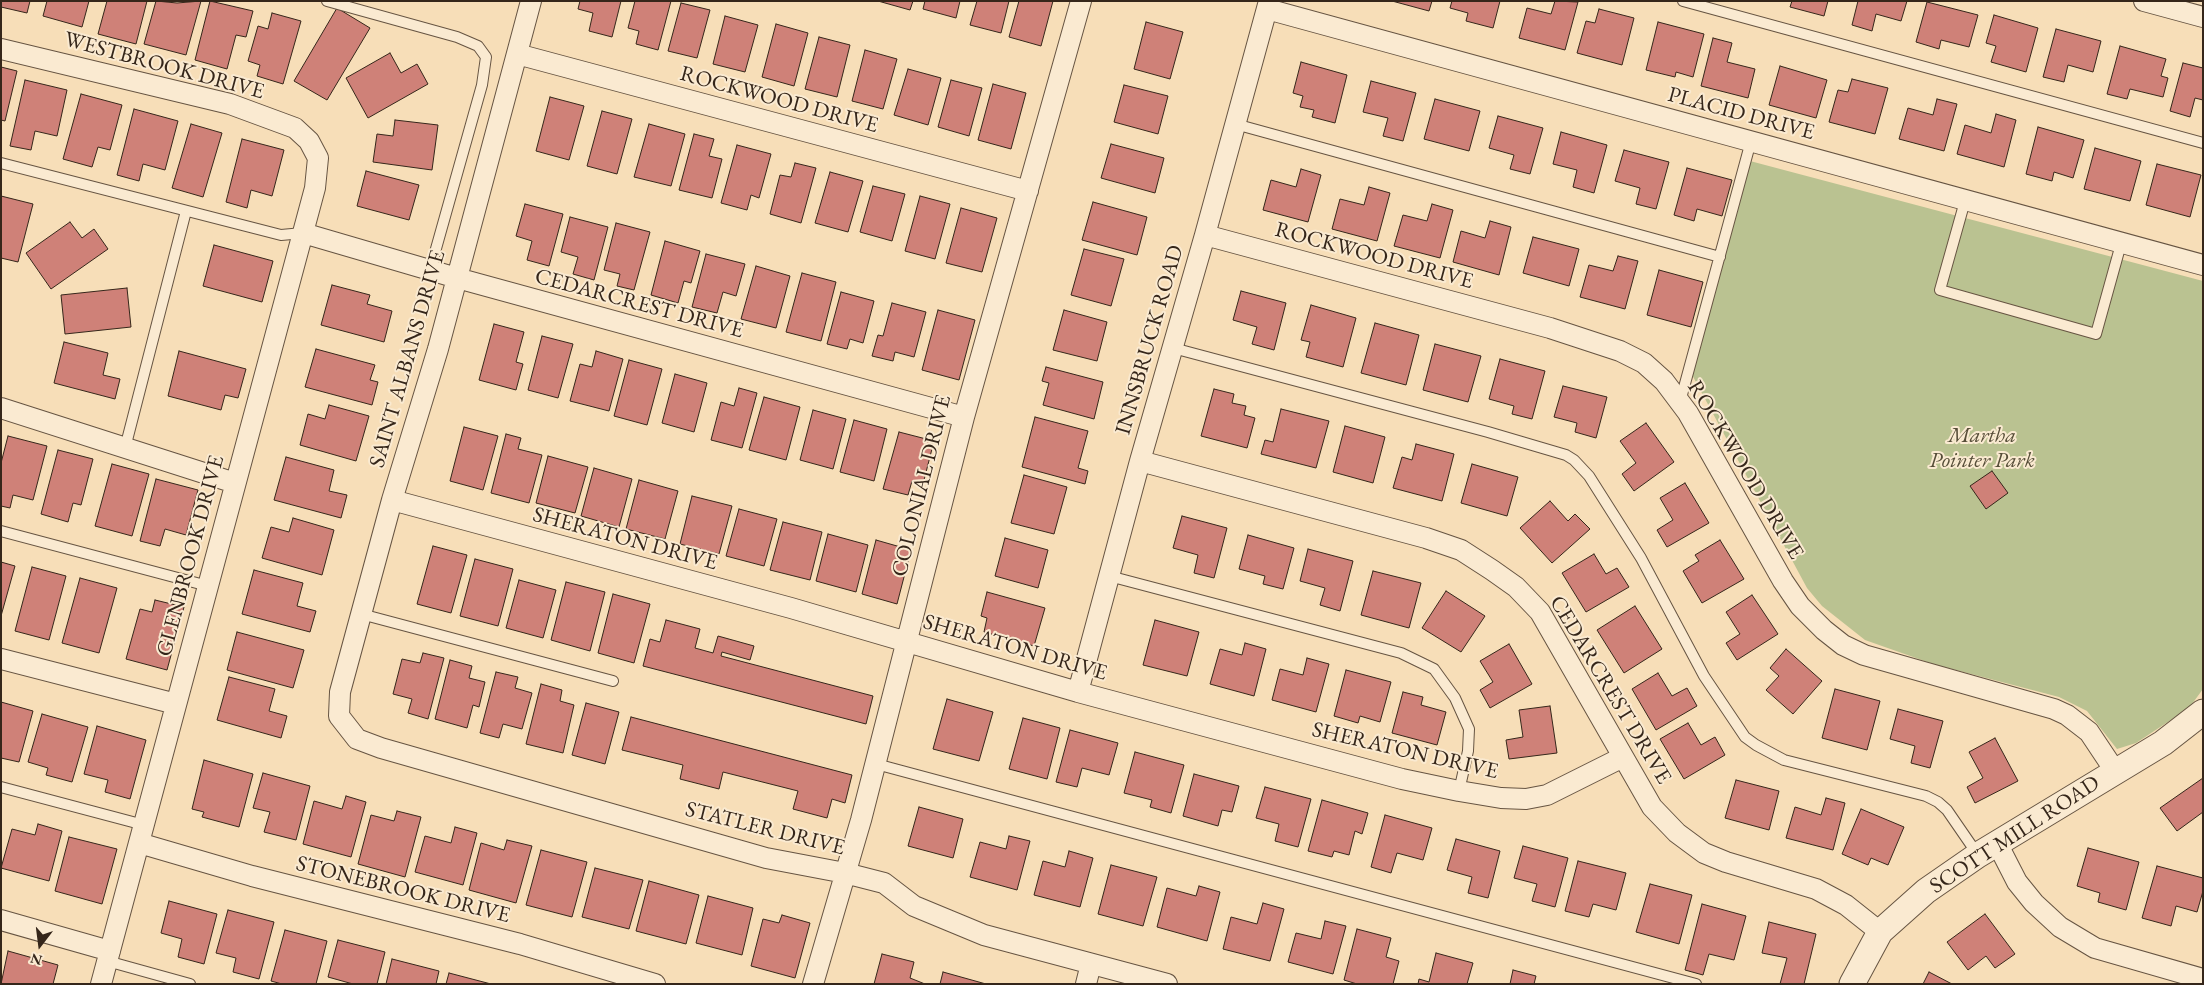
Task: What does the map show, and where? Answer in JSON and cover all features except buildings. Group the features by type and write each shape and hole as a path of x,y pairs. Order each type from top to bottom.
{"street":[{"name":"SAINT ALBANS DRIVE","path":"349,728 340,716 340,692 392,500 457,278 532,1"},
{"name":"COLONIAL DRIVE","path":"813,984 876,764 964,417 1081,1"},
{"path":"2144,1 2203,17"},
{"name":"INNSBRUCK ROAD","path":"1078,692 1140,461 1205,235 1268,5"},
{"name":"PLACID DRIVE","path":"1268,5 1965,201 2203,265"},
{"name":"WESTBROOK DRIVE","path":"1,49 230,104 295,128 309,141"},
{"name":"ROCKWOOD DRIVE","path":"517,54 1028,191"},
{"name":"GLENBROOK DRIVE","path":"102,984 315,188 318,158 309,141"},
{"name":"CEDARCREST DRIVE","path":"303,233 457,278 964,417"},
{"name":"ROCKWOOD DRIVE","path":"1205,235 1550,328 1620,351 1644,362 1664,381 1680,403 1783,581 1800,606 1824,630 1843,645 1864,655 2054,709 2067,715 2089,732 2115,770"},
{"path":"1,408 236,483"},
{"name":"CEDARCREST DRIVE","path":"1140,461 1426,538 1461,550 1516,587 1540,612 1652,807 1677,833 1704,853 1726,862 1816,889 1846,905 1880,932"},
{"name":"SHERATON DRIVE","path":"392,500 781,605 1078,692 1402,779 1459,791 1501,798 1526,799 1547,795 1623,757"},
{"path":"1,659 176,704"},
{"name":"SCOTT MILL ROAD","path":"1852,984 1880,932 1926,891 1987,849 2115,770 2163,743 2203,712"},
{"name":"STATLER DRIVE","path":"349,728 358,739 381,748 766,858 845,873 884,883 914,906 984,935 1167,984"},
{"name":"STONEBROOK DRIVE","path":"142,834 252,876 520,944 655,984"},
{"path":"1987,849 2034,903 2060,927 2095,948 2203,979"},
{"path":"1,920 109,956"},
{"path":"1086,984 1092,964"}],"lane":[{"path":"327,1 457,37 478,46 486,57 482,85 430,270"},
{"path":"1683,1 2203,143"},
{"path":"1235,124 1720,257"},
{"path":"1680,403 1751,141"},
{"path":"1,163 281,235 303,233"},
{"path":"1965,201 1940,290 2087,332 2096,334 2121,244"},
{"path":"125,448 186,211"},
{"path":"1172,348 1488,432 1566,455 1574,460 1589,476 1641,558 1704,676 1745,737 1784,760 1926,796 1938,802 1987,849"},
{"path":"1,531 208,586"},
{"path":"1109,576 1401,654 1434,669 1455,698 1469,729 1468,751 1459,791"},
{"path":"361,614 613,681"},
{"path":"876,764 1696,984"},
{"path":"1,787 142,834"},
{"path":"109,956 190,984"}],"green space":[{"name":"Martha Pointer Park","path":"1750,161 2203,281 2203,689 2189,708 2136,743 2117,749 2087,711 2059,697 1933,664 1865,640 1822,606 1807,588 1690,371"}]}
